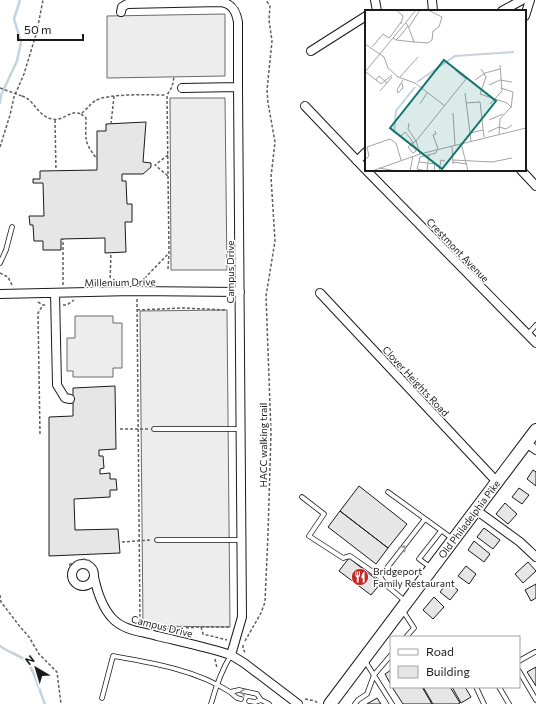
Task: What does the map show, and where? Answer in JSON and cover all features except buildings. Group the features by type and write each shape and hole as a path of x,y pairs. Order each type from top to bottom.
{"main road":[{"name":"Old Philadelphia Pike","path":"330,704 497,482 531,447 536,430"}],"street":[{"path":"375,0 376,10"},
{"path":"432,0 433,10"},
{"path":"504,10 522,0"},
{"path":"526,13 530,0"},
{"name":"Campus Drive","path":"121,12 122,7 127,4 220,2 232,6 238,22 242,617 231,655"},
{"path":"311,51 365,17"},
{"path":"182,88 238,87"},
{"name":"Crestmont Avenue","path":"305,106 365,169"},
{"path":"357,161 365,153"},
{"name":"Crestmont Avenue","path":"367,171 536,343"},
{"path":"522,171 536,186"},
{"name":"Millenium Drive","path":"0,294 137,291 240,292"},
{"path":"55,293 56,385 65,398 70,399"},
{"name":"Clover Heights Road","path":"320,293 497,482"},
{"path":"476,510 520,542 536,558"},
{"name":"Campus Drive","path":"97,575 100,597 112,618 117,623 129,630 234,656 298,704"}],"lane":[{"path":"0,263 6,250 12,227"},
{"path":"527,335 536,325"},
{"path":"154,429 241,429"},
{"path":"388,492 454,540"},
{"path":"302,497 324,514 309,536 343,558 350,556 380,577 404,606 414,628 407,636"},
{"path":"380,577 425,519"},
{"path":"432,568 419,559 441,531"},
{"path":"157,540 241,540"},
{"path":"520,660 534,652"},
{"path":"211,704 222,669 231,655"},
{"path":"102,698 113,656 184,672 217,683 237,698 241,699"},
{"path":"355,704 367,694 374,675 390,656"},
{"path":"364,659 392,704"},
{"path":"520,673 536,700"},
{"path":"476,688 484,704"},
{"path":"500,688 509,704"},
{"path":"230,692 239,690 257,694 261,700 269,704"},
{"path":"249,701 256,702 261,700"}],"path":[{"path":"0,147 10,116 14,97 24,74 37,31 43,0"},
{"name":"HACC walking trail","path":"243,644 261,613 265,602 271,433 266,296 274,241 271,177 275,142 269,116 267,90 272,41 269,20 270,6 266,0"},
{"path":"168,269 167,95 172,87 174,77"},
{"path":"0,88 22,96 33,102 42,115 55,120 72,112 81,114 86,118 86,143 97,159"},
{"path":"81,114 93,102 99,99 114,96 167,95"},
{"path":"111,124 114,96"},
{"path":"55,120 56,171"},
{"path":"168,155 155,165 168,176"},
{"path":"62,285 63,239"},
{"path":"110,253 110,285"},
{"path":"142,632 140,623 137,291 138,285 169,253"},
{"path":"0,273 8,277 12,285 17,286"},
{"path":"40,434 38,313 43,305"},
{"path":"137,310 183,308 227,310"},
{"path":"120,429 138,429"},
{"path":"122,542 140,540"},
{"path":"69,565 80,559 84,559 91,562 97,575"},
{"path":"0,595 1,602 29,637 39,654 57,672 61,704"},
{"path":"136,622 150,624 160,629 230,627"},
{"path":"211,656 215,659 217,667 222,669"}],"shaded area":[{"path":"225,14 225,76 107,78 107,16"},
{"path":"170,98 225,98 227,270 171,270"},
{"path":"227,310 230,627 143,626 140,311"},
{"path":"75,316 113,316 113,323 122,323 122,368 113,368 113,377 73,377 73,371 67,371 67,338 75,338"}],"waterway":[{"path":"0,103 1,95 17,61 21,42 14,19 20,0"},
{"path":"0,646 28,663 34,674 45,704"}],"place":[{"name":"Bridgeport Family Restaurant","path":"360,577"}]}
